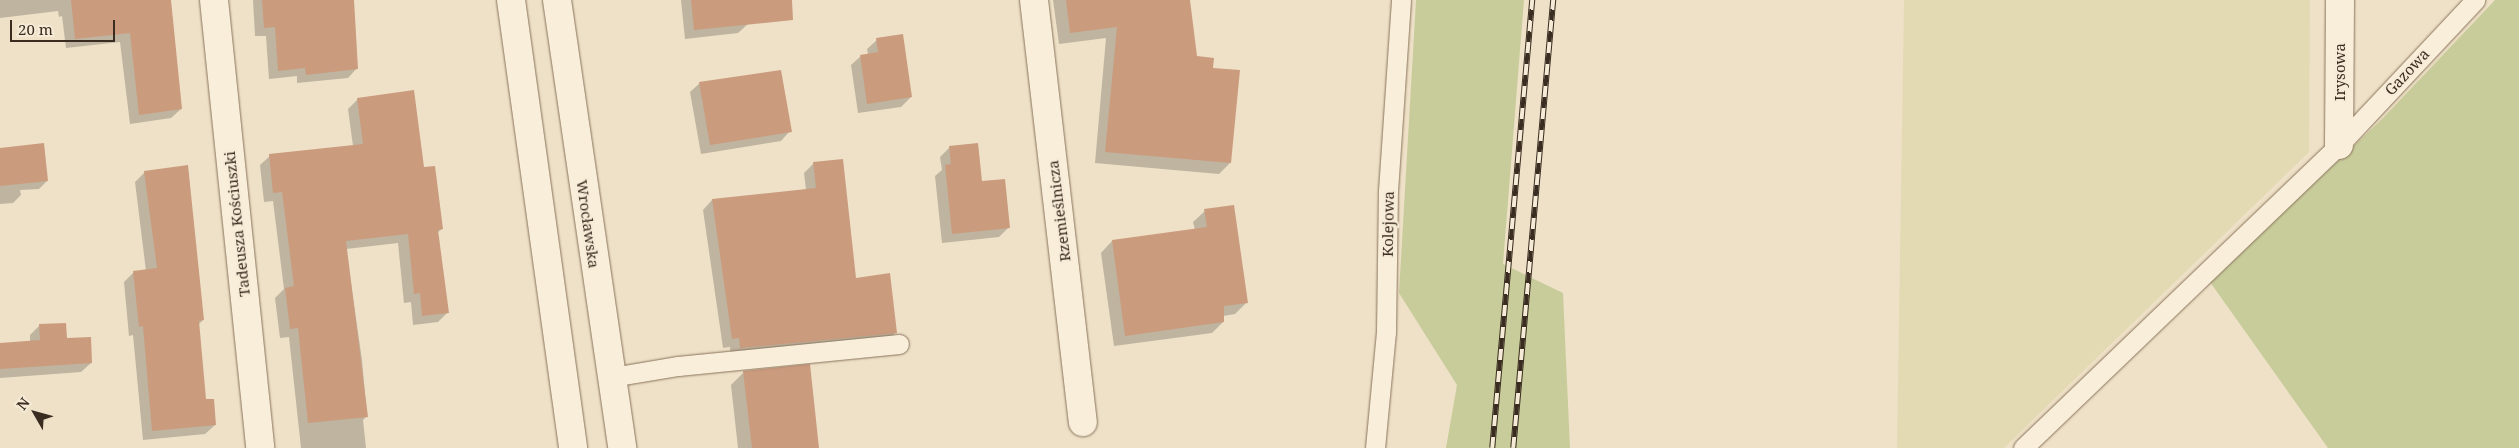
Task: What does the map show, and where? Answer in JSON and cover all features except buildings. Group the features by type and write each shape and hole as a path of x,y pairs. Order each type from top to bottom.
{"street":[{"name":"Tadeusza Kościuszki","path":"214,0 260,448"},
{"path":"511,0 573,448"},
{"name":"Wrocławska","path":"557,0 622,448"},
{"name":"Rzemieślnicza","path":"1034,0 1083,422"},
{"name":"Irysowa","path":"2340,0 2340,144"}],"lane":[{"name":"Kolejowa","path":"1375,448 1386,332 1388,191 1402,0"},
{"name":"Gazowa","path":"2023,448 2340,144 2475,0"},
{"path":"612,378 678,366 899,344"}],"shaded area":[{"path":"1904,0 2310,0 2309,152 2004,448 1897,448"}],"green space":[{"path":"1416,0 1524,0 1503,264 1563,293 1570,448 1446,448 1457,385 1399,293"},
{"path":"2495,0 2519,0 2519,448 2328,448 2210,282 2383,118"}],"railway":[{"path":"1492,448 1532,0"},
{"path":"1513,448 1553,0"}]}
